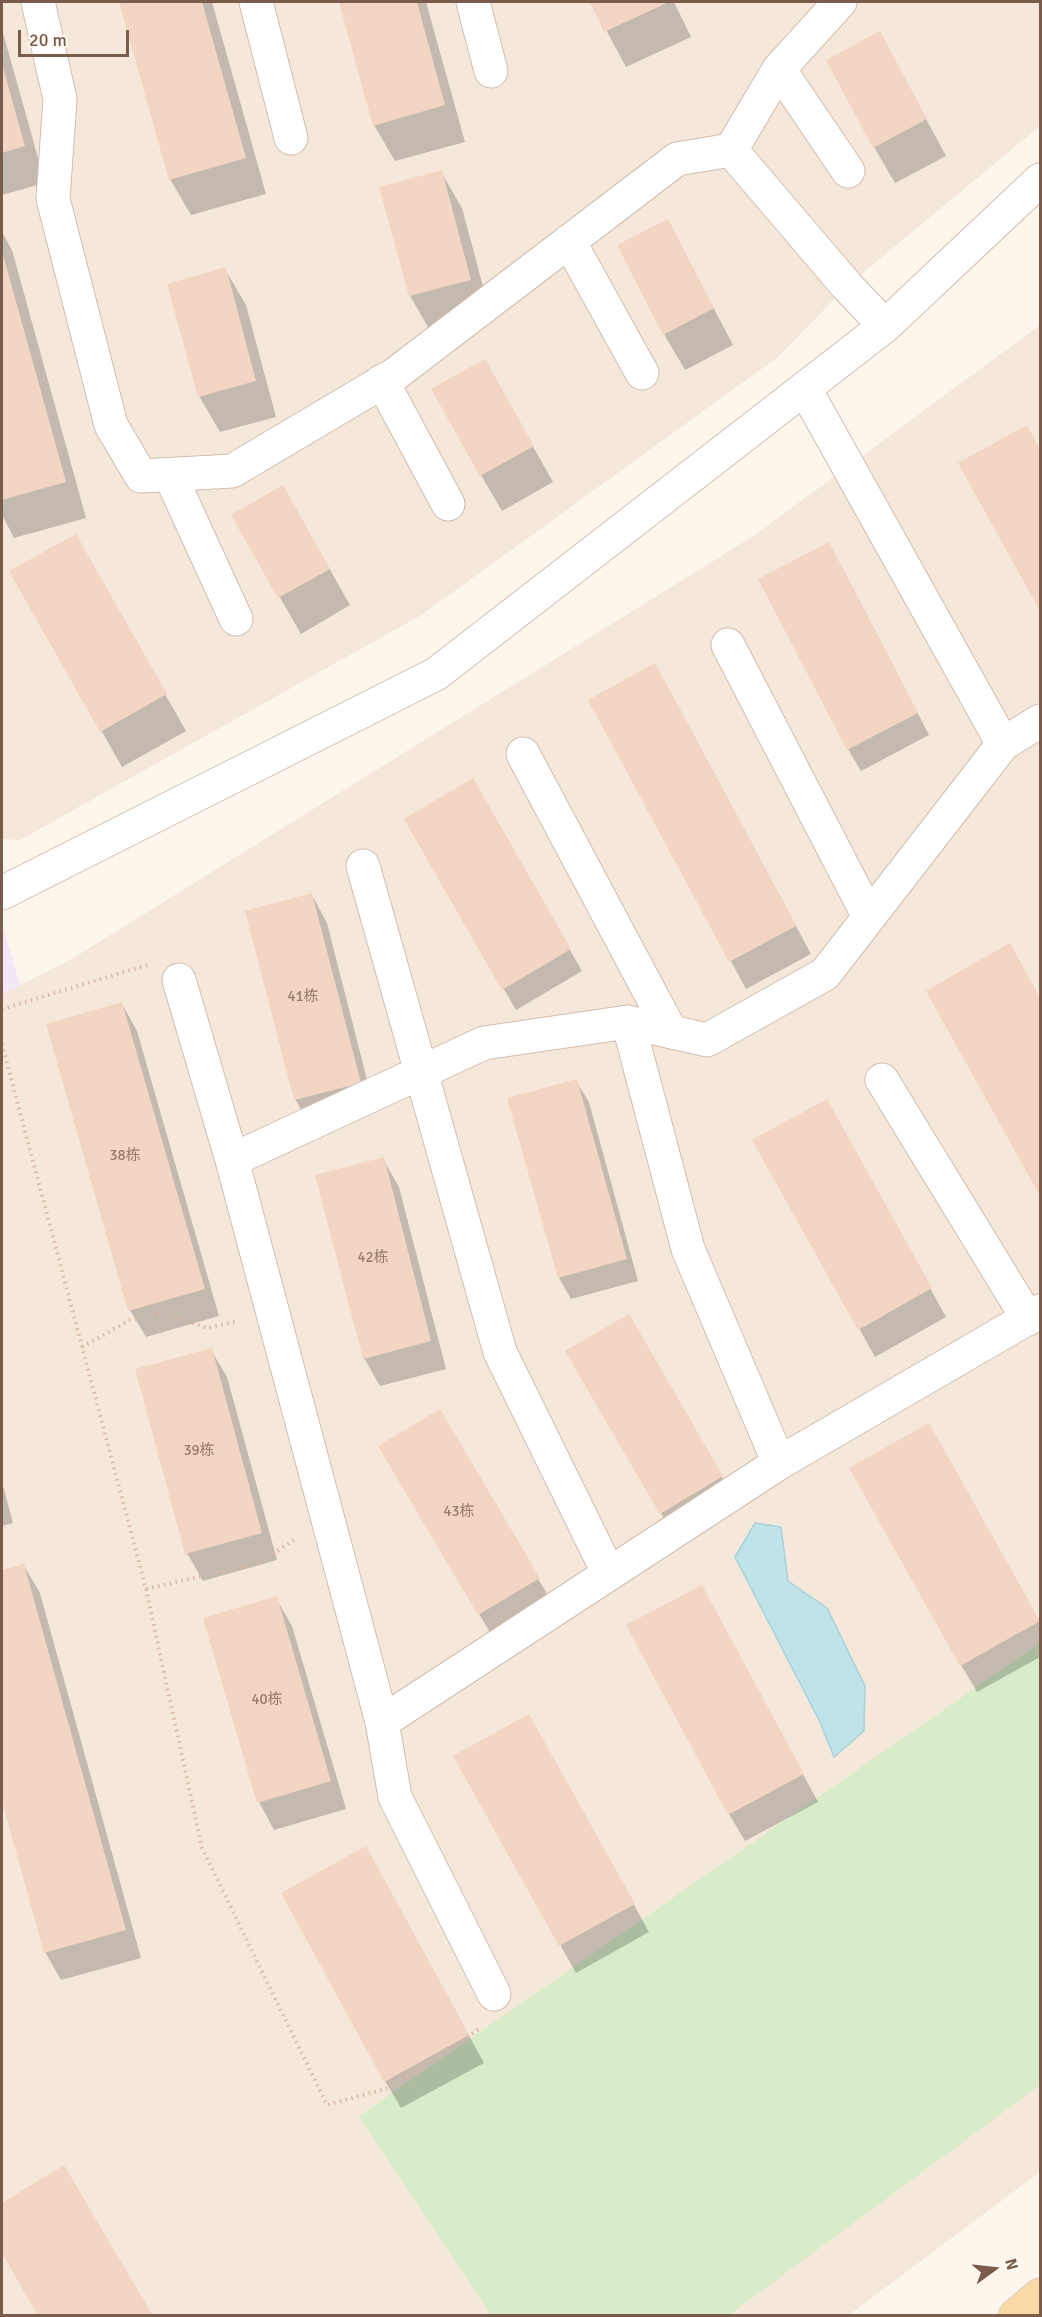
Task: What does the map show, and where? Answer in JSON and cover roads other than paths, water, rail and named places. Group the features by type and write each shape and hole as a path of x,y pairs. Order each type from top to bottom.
{"main road":[{"path":"1015,2316 1041,2295"}],"street":[{"path":"38,2 60,99 53,199 111,425 141,476 232,471 382,381 677,159 730,150 779,69 840,2"},
{"path":"256,2 291,138"},
{"path":"473,2 491,71"},
{"path":"779,69 848,171"},
{"path":"730,150 847,286 885,326"},
{"path":"2,893 436,674 885,326 1041,180"},
{"path":"569,241 642,373"},
{"path":"382,381 448,504"},
{"path":"805,389 1003,744"},
{"path":"170,475 236,619"},
{"path":"728,645 869,917"},
{"path":"232,1160 484,1044 628,1022 707,1040 825,974 1003,744 1041,721"},
{"path":"523,754 671,1032"},
{"path":"363,866 500,1352 609,1574"},
{"path":"180,980 232,1160 381,1722 395,1797 494,1994"},
{"path":"628,1022 688,1249 779,1463"},
{"path":"381,1722 779,1463 1034,1315 882,1080"}],"water":[{"path":"755,1523 781,1527 788,1581 827,1608 865,1686 864,1731 834,1757 820,1722 735,1557"}]}
